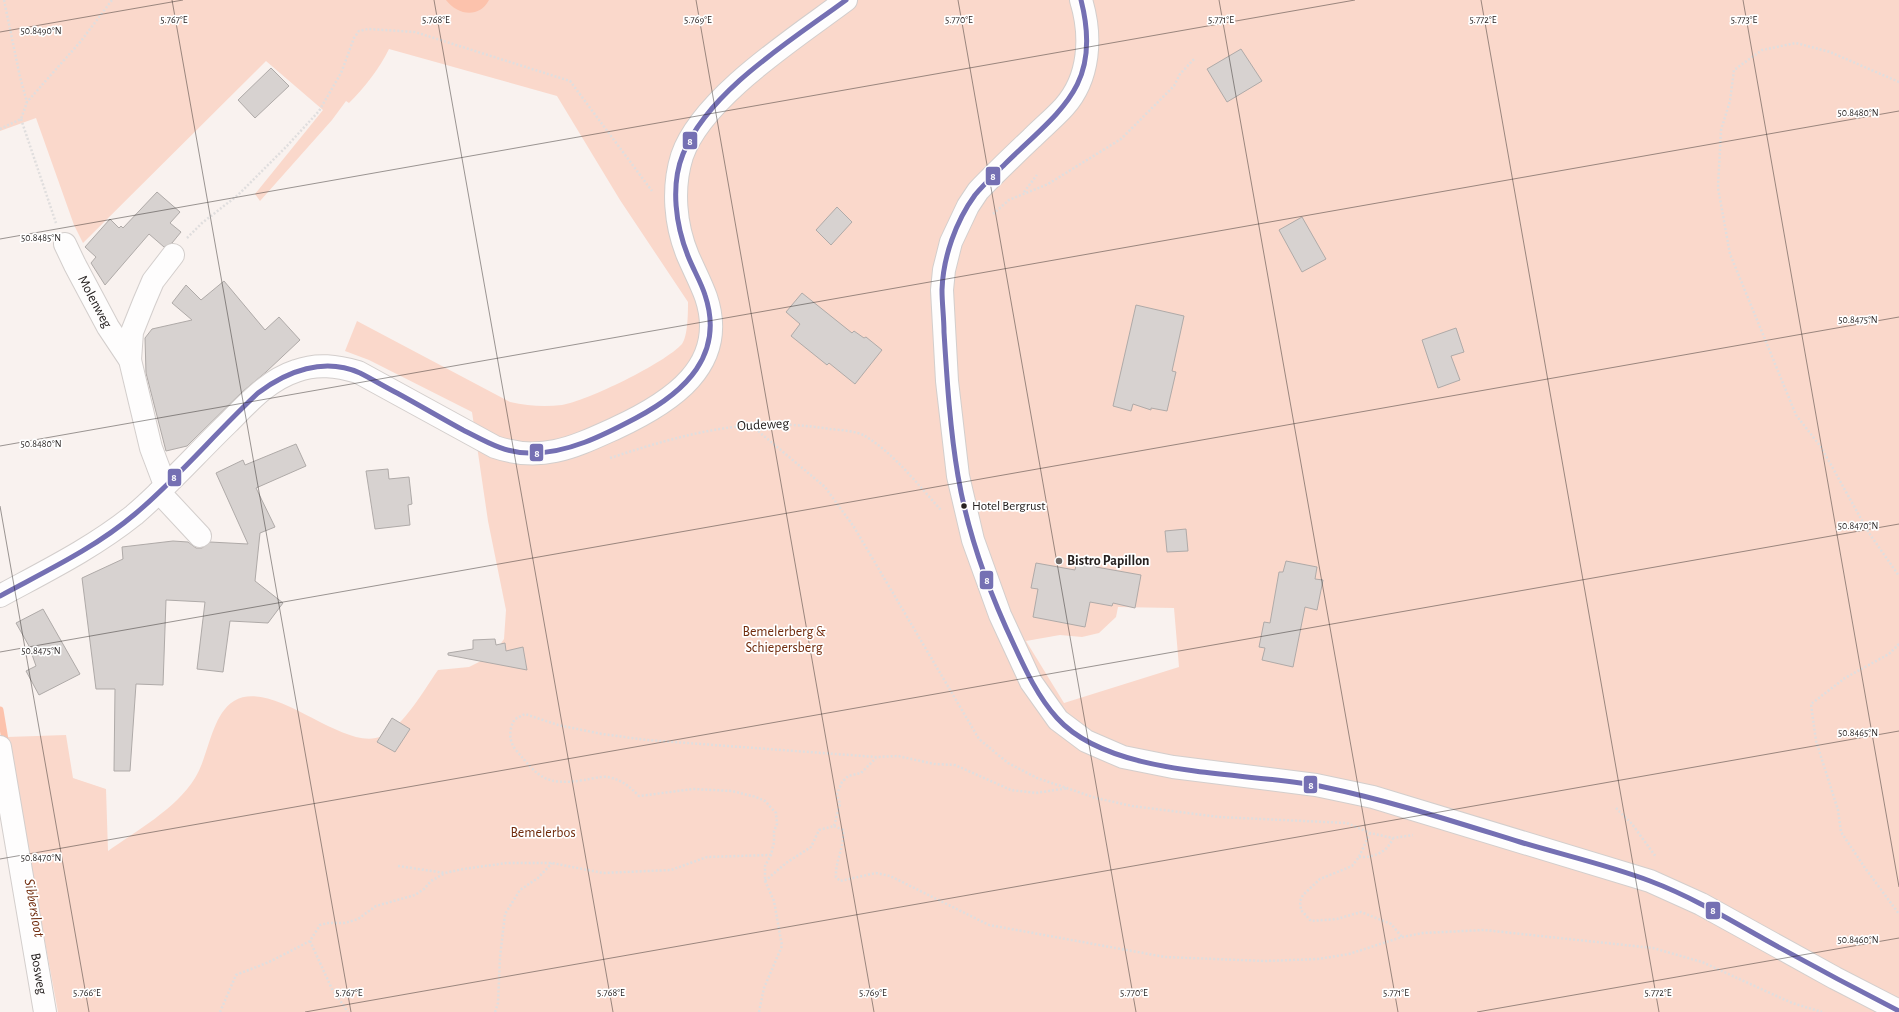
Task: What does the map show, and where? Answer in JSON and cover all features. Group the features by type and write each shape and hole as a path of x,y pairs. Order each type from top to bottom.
{"street":[{"path":"0,596 83,551 105,537 134,514 271,383 295,371 319,365 346,368 358,372 495,447 510,452 537,455 580,444 626,423 664,402 687,383 695,373 707,352 712,333 706,298 688,255 679,228 676,190 683,154 704,118 722,98 764,62 846,0"},
{"path":"1081,0 1086,22 1088,49 1085,65 1076,88 1064,107 978,191 968,206 949,247 944,270 942,308 947,381 958,476 969,524 1000,615 1031,682 1058,720 1086,741 1123,756 1147,762 1316,785 1373,797 1644,879 1701,904 1835,978 1899,1011"},
{"name":"Molenweg","path":"65,244 108,327 130,360 162,488"},
{"path":"130,360 132,332 144,302 153,281 173,255"},
{"path":"162,488 200,536"},
{"name":"Bosweg","path":"0,747 46,1012"}],"path":[{"path":"4,0 20,77 27,102"},
{"path":"65,244 50,208 21,119 27,102 81,41 112,0"},
{"path":"202,223 238,195 286,147 319,111 334,87 354,38 359,31 368,29 415,32 570,81 655,196"},
{"path":"1899,82 1876,70 1830,52 1796,43 1762,50 1734,70 1730,101 1720,130 1718,188 1730,254 1796,415 1821,446 1869,533 1899,576"},
{"path":"1037,175 1024,193 1048,184 1121,139 1174,86 1180,74 1195,58"},
{"path":"0,129 21,119"},
{"name":"Oudeweg","path":"606,460 686,435 725,428 773,423 799,424 864,435 901,465 948,518 969,524"},
{"path":"752,426 825,487 854,527 979,739 1008,763 1037,778 1096,798 1132,806 1218,817 1347,823 1370,833 1393,838 1416,834"},
{"path":"1899,644 1889,654 1845,678 1811,704 1816,741 1838,810 1841,832 1899,914"},
{"path":"759,1012 764,988 782,946 774,901 765,881 765,866 771,855 774,842 774,831 777,824 776,813 765,801 756,797 732,791 710,788 681,790 639,796 627,783 606,777 565,783 556,782 541,776 514,747 510,731 511,724 515,719 525,714 566,726 602,734 639,739 876,758 898,756 934,764 955,765 1012,790 1036,793 1068,788"},
{"path":"834,826 840,804 837,794 842,782 848,776 861,773 876,758"},
{"path":"1616,808 1632,824 1658,859"},
{"path":"765,881 786,863 811,847 819,830 834,826 843,830 844,840 835,869 836,878 840,881 876,873 890,876 988,925 1165,957 1265,961 1318,959 1349,954 1402,937 1442,931 1484,930 1653,948 1702,962 1792,1004 1822,1012"},
{"path":"1370,833 1359,857 1352,866 1320,879 1303,895 1300,901 1301,910 1311,921 1337,919 1361,912 1391,924 1402,937"},
{"path":"1359,857 1379,854 1391,844 1393,838"},
{"path":"220,1012 236,975 269,962 310,941 320,925 328,923 345,923 358,919 376,906 415,894 424,889 431,881 445,873 507,863 552,863 603,873 671,870 707,857 771,855"},
{"path":"495,1012 498,1003 504,914 520,890 538,878 552,863"},
{"path":"398,866 445,873"},
{"path":"310,941 332,989 348,1012"}],"green space":[{"path":"0,0 1899,0 1899,1012 58,1012 7,737 66,735 73,778 106,789 108,851 155,819 187,789 200,769 211,736 220,716 226,707 234,701 250,696 269,699 288,706 348,735 366,739 382,736 390,731 406,716 438,670 469,667 493,655 504,639 506,610 488,521 472,412 369,360 345,351 357,321 510,402 536,406 555,406 574,402 606,389 643,371 673,352 682,344 684,340 687,324 688,302 620,200 557,96 389,49 376,71 361,91 349,103 346,101 332,120 260,201 255,194 323,110 266,61 83,243 74,225 36,118 0,131","holes":["1118,607 1174,608 1179,667 1064,703 1026,641 1060,635 1082,637 1099,633 1116,617"]}],"shaded area":[{"path":"446,0 489,0 480,10 468,13 456,9"}],"building":[{"path":"1241,49 1262,81 1227,102 1207,69"},
{"path":"271,68 289,86 255,118 238,100"},
{"path":"157,192 180,212 170,223 181,232 172,243 164,247 149,234 105,285 91,263 96,257 85,247 110,219 119,228 121,226 123,228"},
{"path":"837,207 852,222 831,245 816,230"},
{"path":"1302,217 1326,259 1302,272 1279,230"},
{"path":"224,281 265,330 279,317 300,340 242,392 187,446 166,451 146,373 145,338 152,329 192,320 172,303 186,285 201,300"},
{"path":"802,293 852,333 854,331 864,338 866,337 882,350 855,384 829,363 827,365 791,336 800,324 786,312"},
{"path":"1136,305 1184,316 1172,371 1176,372 1167,411 1151,408 1151,410 1133,404 1131,411 1113,406"},
{"path":"1456,328 1464,352 1451,356 1460,380 1438,388 1422,340"},
{"path":"296,444 306,466 256,488 275,527 260,533 255,581 283,603 268,623 230,621 223,672 197,669 205,602 166,600 163,685 136,684 130,771 114,771 115,689 96,689 82,578 123,559 122,547 173,541 188,542 196,548 202,548 210,542 248,544 216,473 243,460 245,465"},
{"path":"388,469 389,479 409,477 412,504 408,505 410,525 375,529 366,471"},
{"path":"1186,529 1188,551 1167,552 1165,531"},
{"path":"1077,559 1097,563 1096,567 1141,575 1135,608 1113,603 1112,606 1090,602 1085,627 1033,617 1038,589 1031,588 1036,563 1075,570"},
{"path":"1286,561 1317,567 1315,579 1323,580 1317,610 1305,607 1293,667 1262,660 1265,648 1259,647 1264,622 1270,623 1279,572 1283,572"},
{"path":"43,609 80,674 39,695 26,671 36,666 29,646 16,623"},
{"path":"495,639 496,645 505,643 506,651 523,647 527,670 448,655 448,653 473,649 473,640"},
{"path":"392,718 410,729 395,752 377,742"}],"waterway":[{"name":"Sibbersloot","path":"0,710 6,746"}],"transit line":[{"name":"8","path":"0,596 104,538 135,514 167,485 258,393 281,378 306,369 320,366 333,366 346,368 360,373 463,430 495,446 511,451 529,453 571,447 611,431 654,408 685,383 696,369 705,353 710,336 710,316 705,295 690,261 680,232 676,206 677,179 683,154 695,131 712,109 732,88 778,49 846,0"},
{"name":"8","path":"1081,0 1086,30 1086,54 1081,75 1072,94 1059,111 986,183 968,205 956,228 948,252 942,290 946,368 951,422 955,458 967,520 980,563 996,605 1023,664 1050,710 1057,718 1081,738 1111,752 1146,762 1183,769 1324,787 1423,812 1634,875 1694,900 1815,967 1899,1011"}],"place":[{"name":"Hotel Bergrust","path":"964,506"},
{"name":"Bistro Papillon","path":"1059,561"}],"park label":[{"name":"Bemelerberg & Schiepersberg","path":"784,640"},
{"name":"Bemelerbos","path":"543,833"}]}
